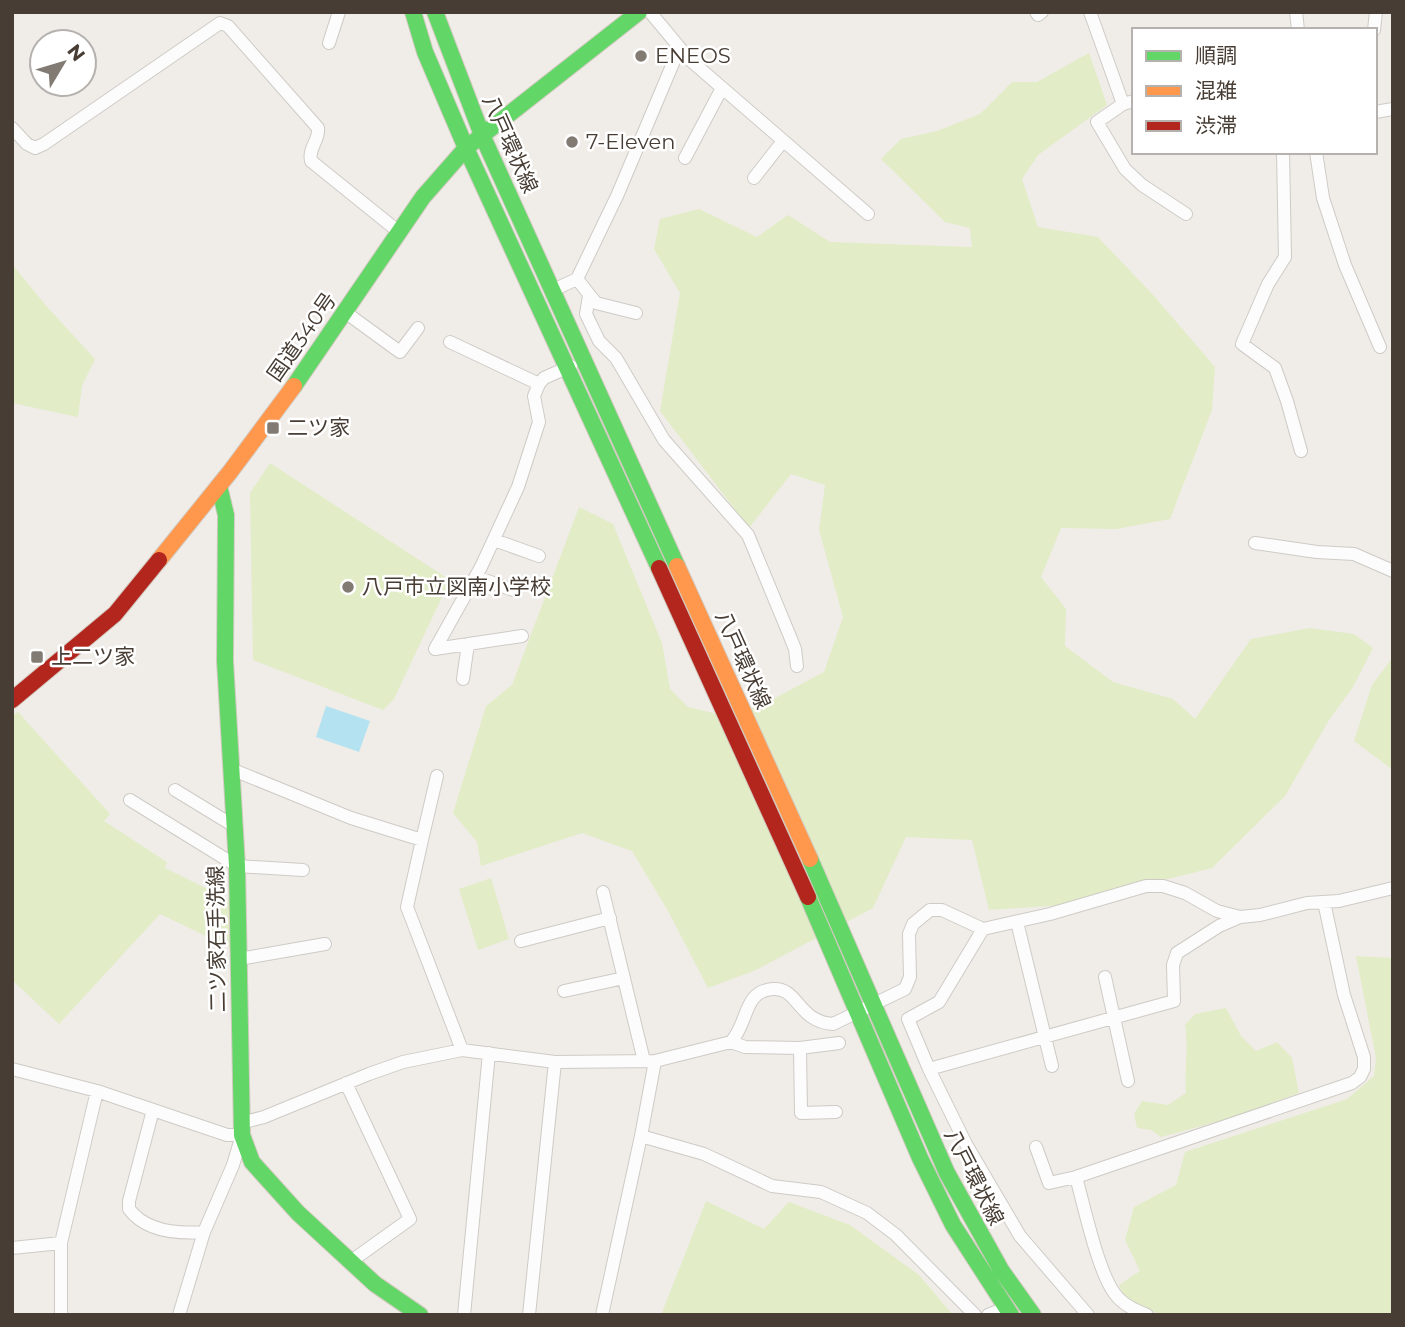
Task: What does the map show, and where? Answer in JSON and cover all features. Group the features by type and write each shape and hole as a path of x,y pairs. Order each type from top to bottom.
{"main road":[{"name":"八戸環状線","path":"413,12 425,52 466,148 715,690 841,971 920,1158 953,1225 1008,1311"},
{"name":"八戸環状線","path":"435,12 482,135 876,1004 936,1150 969,1218 1033,1315"},
{"name":"国道340号","path":"12,700 115,614 219,486 318,354 423,197 466,148 631,15"},
{"name":"二ツ家石手洗線","path":"219,486 226,515 225,661 237,866 242,1129 252,1162 298,1213 375,1284 420,1315"}],"street":[{"path":"329,43 340,12"},
{"path":"650,12 679,49 722,89 868,214"},
{"path":"1036,12 1038,15 1041,12"},
{"path":"1090,12 1128,103 1097,122 1125,169 1142,185 1186,214"},
{"path":"12,128 27,144 35,148 44,144 220,23 228,26 318,128 319,134 310,154 311,161 399,232"},
{"path":"552,290 577,279 617,196 679,49"},
{"path":"685,158 722,89"},
{"path":"754,177 783,141"},
{"path":"1283,154 1285,257 1268,284 1242,344 1275,368 1301,451"},
{"path":"1316,154 1323,198 1345,265 1380,346"},
{"path":"577,279 600,305 636,313"},
{"path":"590,296 586,314 599,341 616,358 664,440 748,535 795,649 797,666"},
{"path":"345,312 400,352 418,328"},
{"path":"450,342 539,384"},
{"path":"522,636 435,649 475,578 518,487 539,422 534,396 539,384 584,359"},
{"path":"494,540 540,556"},
{"path":"1255,543 1354,554 1393,571"},
{"path":"475,578 516,591"},
{"path":"463,679 468,644"},
{"path":"231,769 351,818 422,840"},
{"path":"437,776 407,907 462,1050"},
{"path":"175,790 234,826"},
{"path":"130,800 237,866 303,870"},
{"path":"732,1042 743,1026 749,1003 758,992 776,988 790,994 808,1016 820,1023 833,1024 905,989 910,977 909,934 913,923 930,910 942,910 983,929 1146,886 1163,886 1185,892 1217,911 1240,917"},
{"path":"929,1069 1174,1001 1173,965 1177,953 1219,926 1240,917 1307,904 1339,901 1393,888"},
{"path":"601,1315 641,1136 650,1061 624,978 603,892"},
{"path":"1036,1147 1049,1183 1076,1177 1352,1083 1360,1077 1364,1069 1364,1057 1343,995 1324,902"},
{"path":"521,941 610,918"},
{"path":"1017,922 1052,1066"},
{"path":"983,929 939,1002 908,1019 966,1144 1020,1236 1088,1315"},
{"path":"239,959 326,944"},
{"path":"1105,977 1128,1081"},
{"path":"565,991 624,978"},
{"path":"12,1069 97,1091 227,1135 264,1117 403,1062 462,1050 555,1062 650,1061 732,1042 745,1047 800,1048 839,1042"},
{"path":"800,1048 801,1113 836,1112"},
{"path":"464,1315 489,1053"},
{"path":"530,1315 555,1062"},
{"path":"346,1083 410,1219 350,1262"},
{"path":"61,1315 61,1243 97,1091"},
{"path":"153,1110 129,1209 143,1223 181,1234 204,1232"},
{"path":"179,1315 204,1232 233,1165 242,1129"},
{"path":"641,1136 704,1154 772,1185 821,1192 867,1213 896,1235 975,1315"},
{"path":"1076,1177 1106,1278 1115,1295 1132,1309 1147,1315"},
{"path":"12,1248 61,1243"},
{"path":"988,1315 1008,1311"}],"green space":[{"path":"1089,53 1107,105 1038,155 1022,179 1038,227 1098,237 1154,296 1215,367 1212,410 1170,519 1116,529 1061,528 1041,577 1066,609 1065,646 1113,682 1173,699 1195,719 1251,639 1309,628 1354,634 1373,648 1353,687 1329,720 1285,796 1212,868 1065,905 989,910 972,840 906,837 873,908 756,970 708,988 668,911 632,851 582,833 481,866 477,842 453,813 486,706 512,685 579,507 613,524 662,643 670,689 688,707 730,717 775,698 824,672 843,617 819,530 825,485 791,474 749,528 660,411 680,293 654,249 660,219 699,209 757,237 788,215 830,242 972,247 970,228 945,222 881,159 901,139 937,131 980,114 1012,82 1037,82"},
{"path":"12,264 95,359 82,386 78,417 12,403"},
{"path":"270,463 450,580 394,699 383,710 253,660 250,493"},
{"path":"1393,657 1393,770 1354,741 1372,685"},
{"path":"18,712 110,814 104,821 167,862 165,868 232,901 233,949 160,914 59,1024 12,980 12,716"},
{"path":"491,878 509,939 478,950 459,889"},
{"path":"1356,956 1393,958 1393,1315 1161,1315 1125,1298 1119,1285 1140,1271 1125,1240 1134,1207 1176,1185 1185,1152 1347,1099 1374,1076 1376,1058"},
{"path":"1226,1008 1241,1036 1256,1051 1277,1042 1292,1058 1299,1093 1238,1116 1161,1137 1151,1130 1137,1128 1134,1114 1142,1101 1168,1105 1186,1093 1185,1025 1195,1014"},
{"path":"706,1201 764,1229 789,1202 850,1225 919,1275 953,1315 661,1315"}],"water":[{"path":"326,706 370,721 359,752 316,737"}],"traffic: fast":[{"path":"413,12 425,52 466,148 659,568"},
{"path":"435,12 482,135 677,566"},
{"path":"294,386 423,197 466,148 639,12"},
{"path":"219,486 226,515 225,661 237,866 242,1135 252,1162 298,1213 375,1284 420,1315"},
{"path":"810,859 947,1173 1001,1270 1033,1315"},
{"path":"808,897 920,1158 953,1225 1011,1315"}],"traffic: slow":[{"path":"159,560 230,472 294,386"},
{"path":"677,566 810,859"}],"traffic: jam":[{"path":"12,700 115,614 159,560"},
{"path":"659,568 808,897"}],"place":[{"name":"ENEOS","path":"641,56"},
{"name":"7-Eleven","path":"572,142"},
{"name":"二ツ家","path":"273,428"},
{"name":"八戸市立図南小学校","path":"348,587"},
{"name":"上二ツ家","path":"37,657"}]}
